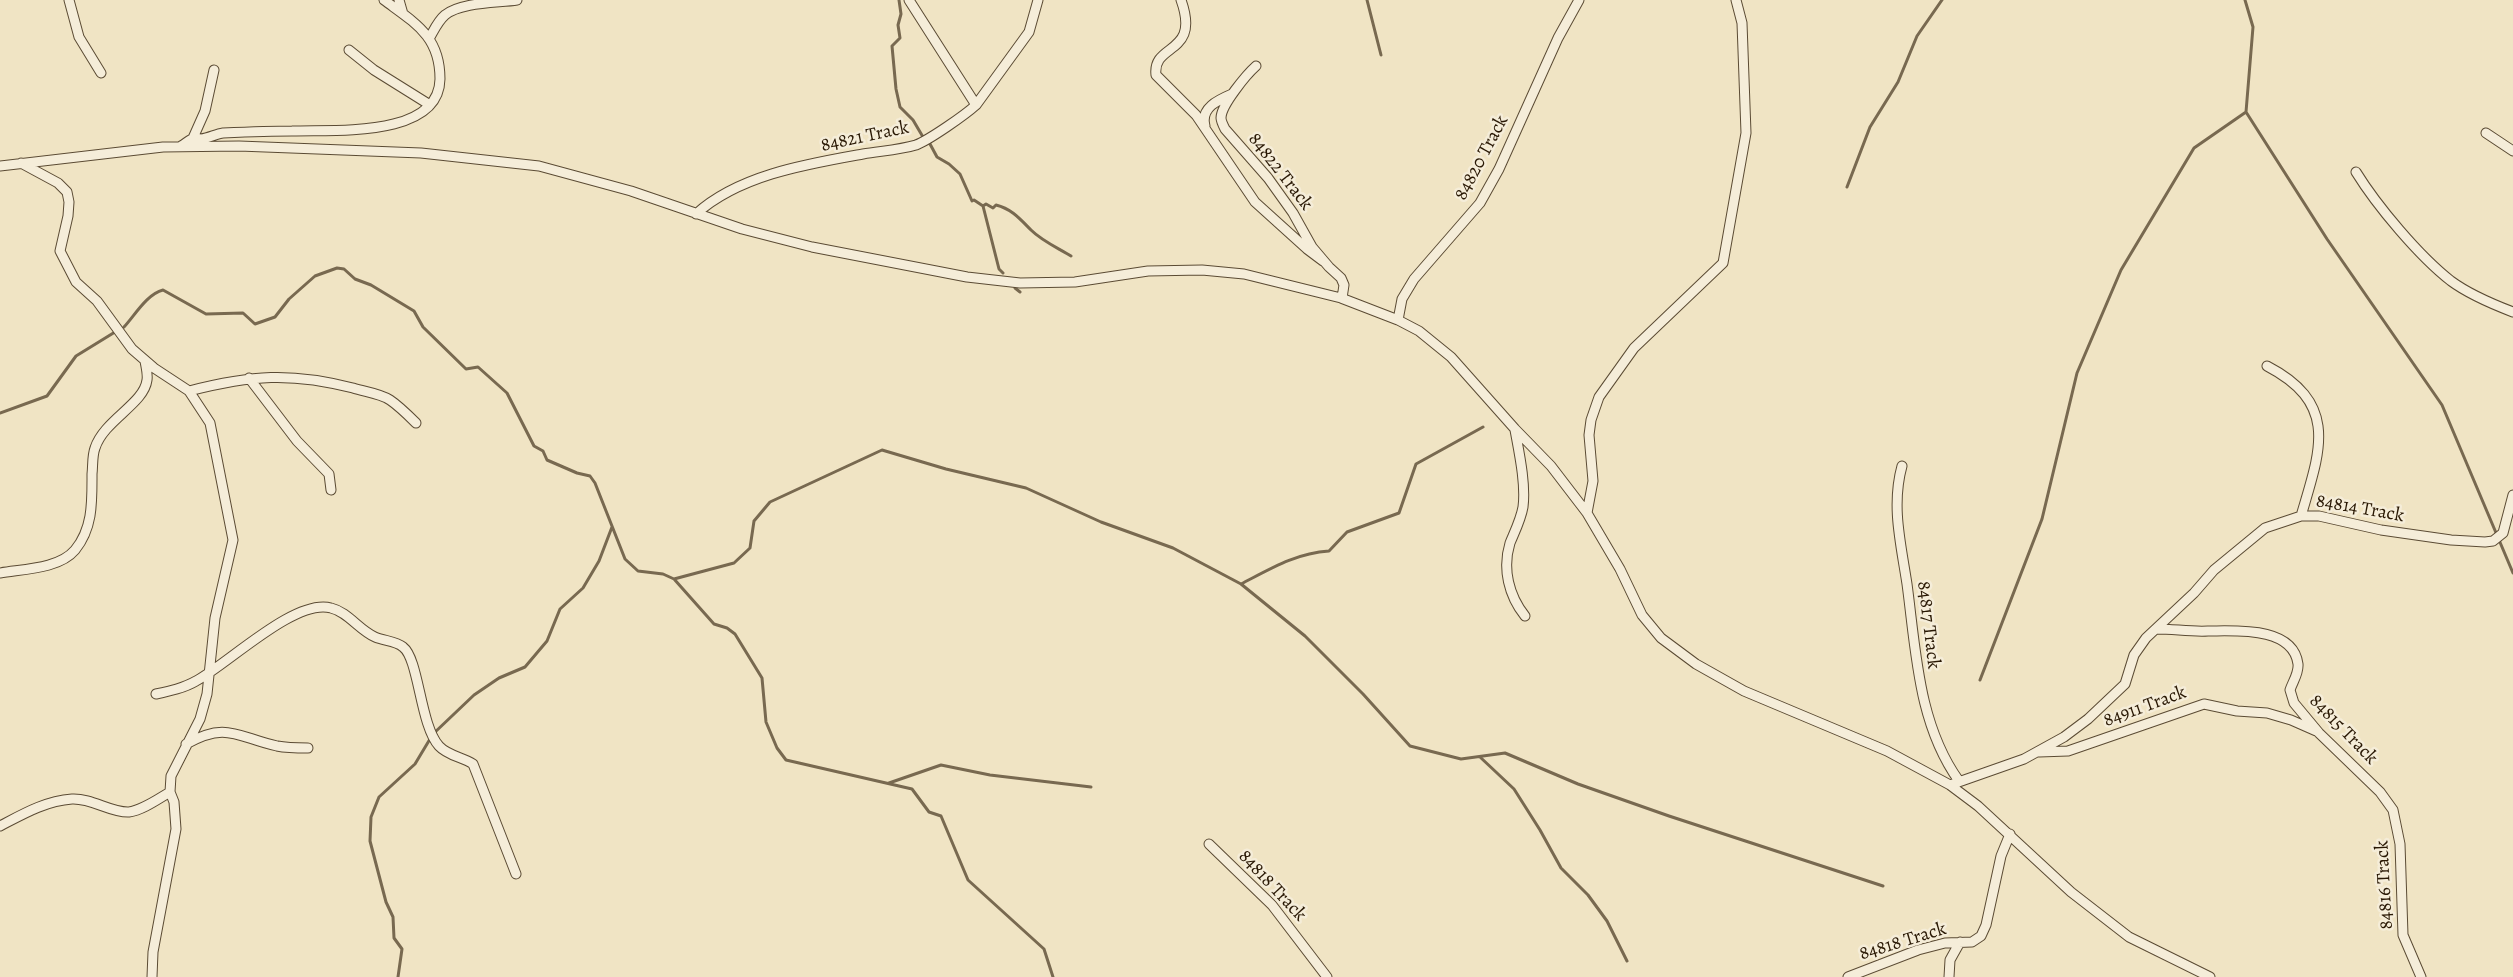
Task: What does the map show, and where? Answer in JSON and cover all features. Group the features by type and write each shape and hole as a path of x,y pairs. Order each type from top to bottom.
{"street":[{"path":"69,0 79,37 101,73"},
{"path":"194,138 203,139 223,133 294,130 336,132 396,124 412,118 430,105 440,89 440,70 430,38 384,0"},
{"path":"399,0 403,14"},
{"path":"430,38 440,20 447,13 489,2 517,0"},
{"path":"909,0 976,105"},
{"name":"84821 Track","path":"696,214 718,196 760,179 840,158 915,145 966,115 976,105 1029,32 1038,0"},
{"path":"1181,0 1187,21 1186,32 1181,40 1159,60 1155,68 1156,75 1206,128 1255,202 1306,249 1323,260"},
{"path":"1587,513 1593,482 1589,435 1591,420 1599,397 1634,348 1665,316 1723,263 1746,133 1742,23 1736,0"},
{"name":"84820 Track","path":"1398,320 1402,298 1414,278 1480,203 1499,170 1558,38 1579,2"},
{"path":"349,50 374,70 430,105"},
{"name":"84822 Track","path":"1256,66 1232,94 1222,110 1221,119 1224,129 1281,196 1323,260 1341,278 1344,285 1342,298"},
{"path":"180,147 194,138 205,111 214,70"},
{"path":"1206,128 1204,121 1207,110 1213,104 1232,94"},
{"path":"2486,133 2513,151"},
{"path":"0,166 138,148 335,148 421,153 539,166 631,191 742,229 812,247 967,277 1020,283 1075,282 1148,271 1202,270 1244,274 1342,298 1398,320 1420,331 1451,357 1515,429 1551,466 1587,513 1620,569 1642,616 1661,638 1696,664 1744,691 1887,751 1950,784 2010,834 2071,892 2129,937 2164,956 2210,977"},
{"path":"21,163 58,183 67,192 69,202 68,216 60,251 68,270 76,282 97,301 132,349 145,361 189,391 210,423 233,540 215,618 210,673 200,719 171,776 170,792 174,802 176,829 153,952 152,977"},
{"path":"2356,172 2370,195 2424,256 2452,282 2482,299 2513,312"},
{"path":"0,573 64,560 74,551 83,538 92,511 94,448 103,430 138,398 145,389 147,378 145,361"},
{"path":"2267,366 2286,376 2309,398 2316,412 2317,449 2314,476 2301,516"},
{"path":"189,391 249,378 274,376 304,377 376,394 389,399 416,423"},
{"path":"249,378 297,441 329,474 331,490"},
{"path":"1515,429 1524,494 1521,517 1509,546 1506,569 1516,605 1525,616"},
{"name":"84817 Track","path":"1902,466 1897,486 1896,517 1917,673 1937,743 1944,760 1959,781"},
{"name":"84814 Track","path":"2039,752 2088,719 2125,684 2134,655 2146,638 2214,570 2248,540 2265,528 2301,516 2319,516 2381,530 2452,540 2485,542 2493,540 2504,533 2513,495"},
{"path":"156,694 181,688 210,673 277,624 298,614 320,607 329,607 339,611 374,637 404,647 410,657 420,700 433,734 440,747 473,764 516,874"},
{"name":"84815 Track","path":"2157,629 2208,632 2234,630 2271,635 2282,641 2296,656 2298,664 2290,696 2319,733 2380,792"},
{"name":"84911 Track","path":"2039,752 2068,751 2204,704 2237,712 2267,713 2291,720 2319,733"},
{"path":"186,744 200,736 229,732 242,734 276,746 308,748"},
{"path":"1950,784 2009,765 2039,752"},
{"path":"0,826 48,803 73,799 86,800 127,812 141,808 170,792"},
{"name":"84816 Track","path":"2380,792 2393,810 2398,827 2403,935 2421,977"},
{"name":"84818 Track","path":"1848,977 1918,950 1945,943 1972,942 1981,936 1986,925 2001,856 2010,834"},
{"name":"84818 Track","path":"1209,844 1272,905 1326,977"},
{"path":"1949,977 1950,960 1960,942"}],"waterway":[{"path":"899,0 901,14 898,25 900,38 892,46 896,89 900,107 913,120 923,137"},
{"path":"1367,0 1381,55"},
{"path":"1847,187 1870,127 1898,82 1917,36 1942,0"},
{"path":"2245,0 2253,27 2246,112 2327,239 2442,405 2513,573"},
{"path":"1980,680 2042,519 2077,373 2121,270 2194,148 2246,112"},
{"path":"930,144 937,157 949,164 960,174 972,201 974,200 983,206 999,269 1003,273"},
{"path":"983,206 986,204 993,208 996,205 1007,209 1040,238 1071,256"},
{"path":"124,327 147,300 163,290 206,314 243,313 255,324 275,317 289,299 315,276 337,268 344,269 355,279 371,285 414,311 423,327 466,369 478,367 507,393 534,446 543,451 547,460 577,473 590,476 595,483 625,559 638,571 663,574 674,579 714,624 727,628 735,634 762,678 766,722 777,748 786,760 912,789 929,812 941,816 968,880 1044,949 1053,977"},
{"path":"1015,288 1020,292"},
{"path":"0,413 47,396 76,356 115,332"},
{"path":"1241,584 1294,558 1329,551 1347,532 1399,513 1416,464 1483,427"},
{"path":"674,579 734,563 750,548 754,521 770,502 882,450 946,469 1026,488 1101,522 1173,548 1241,584 1305,636 1363,694 1410,746 1461,759 1505,753 1578,784 1883,886"},
{"path":"398,977 402,949 394,938 393,917 386,902 370,841 371,817 379,797 415,764 433,734 474,695 499,678 525,667 547,641 560,609 583,588 599,561 612,527"},
{"path":"1480,757 1514,789 1561,868 1588,895 1607,921 1627,961"},
{"path":"889,783 941,765 990,775 1091,787"}]}
